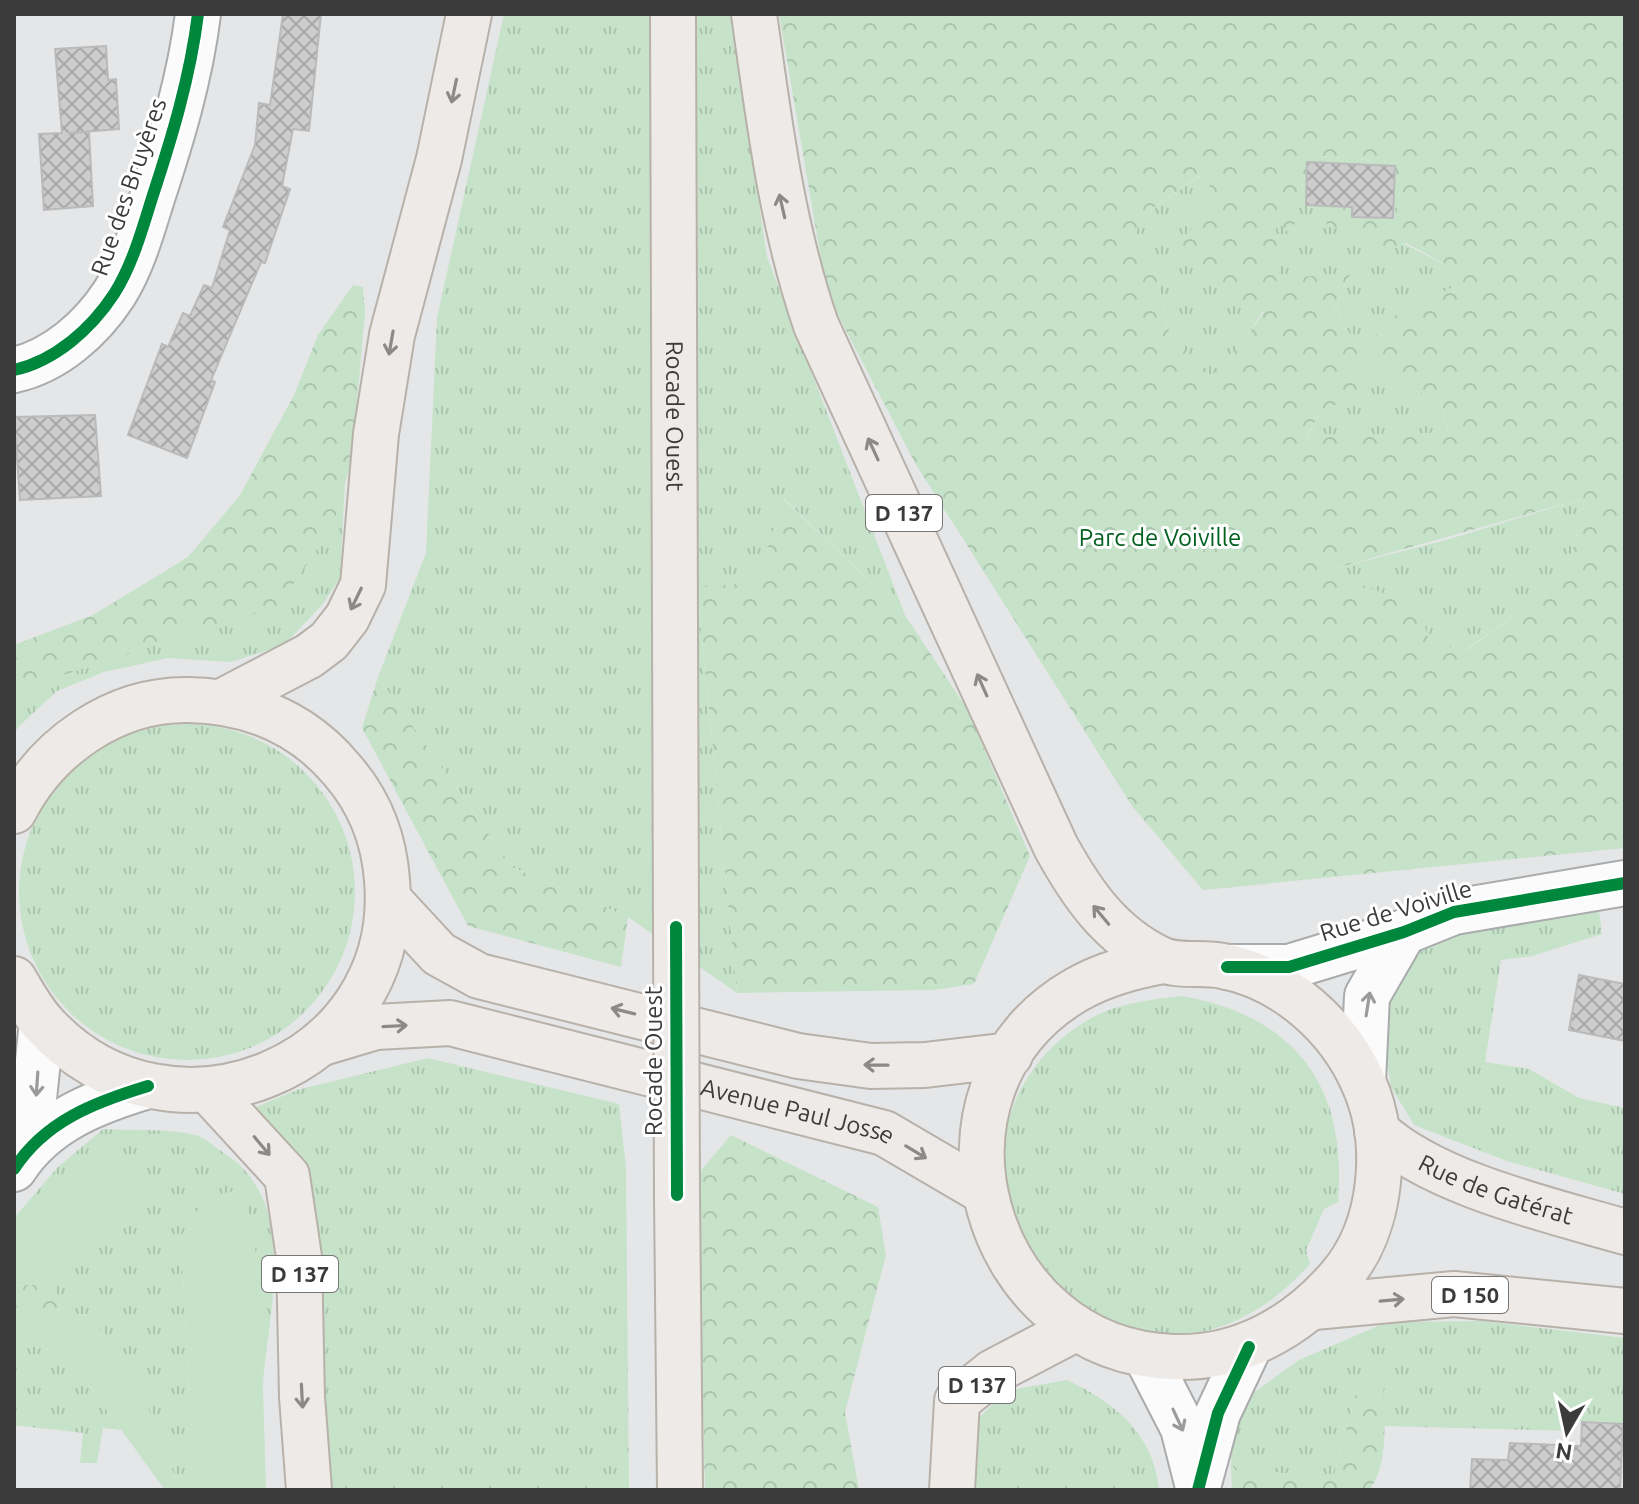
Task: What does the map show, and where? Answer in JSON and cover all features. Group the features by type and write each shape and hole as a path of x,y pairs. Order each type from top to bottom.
{"main road":[{"path":"223,701 309,656 329,641 347,618 363,585 376,434 392,335 439,159 469,14"},
{"name":"Rocade Ouest","path":"673,14 680,1490"},
{"name":"D 137","path":"754,14 778,190 795,263 816,325 1062,858 1080,890 1109,925 1163,961"},
{"path":"14,979 42,1022 90,1063 148,1086 208,1090 267,1077 319,1044 343,1021 371,974 385,932 389,900 385,859 374,821 356,785 330,755 298,729 263,712 223,701 166,700 111,715 62,746 17,798"},
{"path":"389,900 439,954 479,976 798,1056 871,1066 925,1065 1010,1055"},
{"path":"1163,961 1227,967 1270,982 1309,1008 1341,1042 1363,1081 1377,1131 1378,1179 1368,1227 1346,1270 1314,1307 1249,1347 1198,1358 1146,1356 1110,1346 1075,1329 1032,1293 1000,1245 983,1191 984,1129 990,1098 1010,1055 1039,1019 1075,990 1117,971 1163,961"},
{"name":"Avenue Paul Josse","path":"319,1044 376,1027 450,1023 884,1133 983,1191"},
{"name":"D 137","path":"208,1090 287,1176 299,1257 302,1397 309,1490"},
{"name":"Rue de Gatérat","path":"1377,1131 1399,1151 1445,1172 1625,1232"},
{"name":"D 150","path":"1314,1307 1454,1294 1625,1311"},
{"name":"D 137","path":"952,1490 957,1401 993,1372 1075,1329"}],"street":[{"name":"Rue des Bruyères","path":"14,370 29,367 60,350 90,325 114,293 144,225 182,106 198,14"},
{"name":"Rue de Voiville","path":"1227,967 1289,967 1404,932 1454,912 1625,883"},
{"name":"Rue de Voiville","path":"1363,1081 1367,996 1404,932"},
{"path":"22,1158 42,1022"},
{"path":"22,1158 98,1101 148,1086"},
{"path":"1198,1489 1218,1413 1249,1347"},
{"path":"1146,1356 1183,1428 1198,1489"}],"green space":[{"path":"504,14 731,14 767,257 905,615 784,499 757,582 697,589 737,993 628,917 512,867 378,677 426,553 437,318"},
{"name":"Parc de Voiville","path":"779,14 1625,14 1625,848 1203,890 1132,806 915,463 827,294","holes":["1309,155 1400,163 1397,218 1374,221 1348,193 1331,207 1326,226 1358,236 1372,254 1406,243 1460,272 1453,287 1384,321 1370,347 1382,380 1440,399 1448,432 1306,438 1322,409 1367,396 1356,347 1334,304 1350,275 1288,277 1247,336 1211,377 1169,333 1157,276 1134,238 1143,215 1199,176 1214,190 1176,255 1252,307 1279,278 1275,218 1292,236","1585,498 1574,546 1556,587 1466,650 1430,643 1419,607 1326,571"]},
{"path":"1309,155 1401,163 1397,218 1374,221 1331,207 1460,272 1454,287 1432,300 1382,380 1440,399 1448,433 1306,439 1356,347 1334,303 1350,276 1262,312 1247,336 1211,378 1169,333 1157,276 1134,238 1143,215 1200,176 1214,190 1275,216 1292,235"},
{"path":"353,285 363,287 365,312 352,459 333,526 279,605 14,691 14,645 93,615 188,557 240,495 294,395 318,335"},
{"path":"345,483 340,578 322,605 284,645 231,662 168,658 104,672 57,691 14,731 14,691 193,632 333,526"},
{"path":"1585,498 1574,546 1556,587 1465,650 1430,643 1325,571 1446,540"},
{"path":"783,499 905,615 967,709 1030,856 974,984 933,990 737,993 697,588 757,582"},
{"path":"378,677 512,867 628,917 621,967 468,926 362,728"},
{"path":"187,724 220,727 251,737 280,752 306,773 327,799 342,828 352,859 355,892 352,925 342,956 327,985 306,1011 280,1032 251,1047 220,1057 187,1060 154,1057 123,1047 94,1032 68,1011 47,985 32,956 22,925 19,892 22,859 32,828 47,799 68,773 94,752 123,737 154,727"},
{"path":"1597,895 1602,934 1532,956 1501,960 1485,1062 1529,1069 1579,1098 1625,1108 1625,1194 1507,1161 1414,1125 1391,1087 1378,1010 1407,955 1456,935"},
{"path":"1182,996 1222,1006 1255,1020 1284,1039 1306,1063 1323,1091 1334,1124 1339,1161 1338,1202 1324,1209 1306,1250 1310,1264 1277,1295 1242,1318 1205,1331 1168,1335 1132,1330 1096,1315 1061,1291 1029,1258 1020,1241 1003,1178 1003,1148 1020,1092 1035,1067 1055,1045 1078,1026 1104,1012 1133,1003"},
{"path":"428,1058 619,1104 626,1168 629,1490 323,1490 306,1175 256,1107 297,1090"},
{"path":"103,1129 173,1131 205,1140 246,1172 262,1197 271,1226 273,1289 263,1383 253,1223 237,1192 181,1237 190,1413 202,1490 183,1490 155,1438 149,1410 90,1316 60,1312 53,1283 58,1263 121,1228 146,1220 61,1178 14,1223 14,1218 57,1168"},
{"path":"731,1135 878,1207 886,1255 845,1412 859,1490 705,1490 697,1175"},
{"path":"109,1160 134,1164 147,1197 146,1220 121,1228 58,1263 53,1283 14,1286 14,1223 61,1178"},
{"path":"237,1191 253,1223 261,1320 266,1490 202,1490 190,1413 181,1237 203,1205 217,1195"},
{"path":"53,1283 60,1312 14,1318 14,1286"},
{"path":"60,1312 90,1316 125,1358 149,1410 155,1438 183,1490 165,1490 64,1351 24,1345 14,1347 14,1318"},
{"path":"1481,1321 1625,1338 1623,1424 1571,1421 1570,1431 1384,1426 1383,1383 1367,1384 1357,1390 1333,1479 1231,1467 1231,1425 1242,1401 1299,1360 1387,1322"},
{"path":"24,1345 64,1351 121,1430 103,1428 97,1463 80,1463 83,1433 14,1425 14,1347"},
{"path":"1067,1380 1100,1399 1129,1422 1149,1452 1159,1490 976,1490 977,1420 1005,1391"},
{"path":"1383,1382 1383,1453 1376,1479 1369,1490 1232,1490 1231,1467 1333,1479 1357,1390 1366,1384"}],"building":[{"path":"283,14 321,14 309,131 293,129 282,186 290,189 265,263 261,262 211,380 215,382 187,458 128,435 162,344 168,347 183,313 190,316 204,285 212,288 230,230 223,227 255,145 259,103 270,105"},
{"path":"106,46 108,80 116,79 119,129 68,133 89,132 93,206 44,210 39,134 62,133 55,49"},
{"path":"1307,162 1395,166 1393,218 1352,217 1352,207 1306,205"},
{"path":"95,415 101,496 20,500 14,417"},
{"path":"1579,975 1625,984 1625,1041 1569,1030"},
{"path":"1582,1422 1623,1424 1620,1490 1470,1490 1472,1459 1508,1460 1510,1443 1581,1446"}],"cycle path":[{"path":"14,370 44,359 71,342 105,307 120,283 140,235 173,130 198,14"},
{"path":"1227,967 1289,967 1404,932 1454,912 1625,883"},
{"path":"676,927 677,1195"},
{"path":"14,1169 26,1152 56,1126 90,1107 148,1086"},
{"path":"1198,1490 1218,1413 1249,1347"}]}
